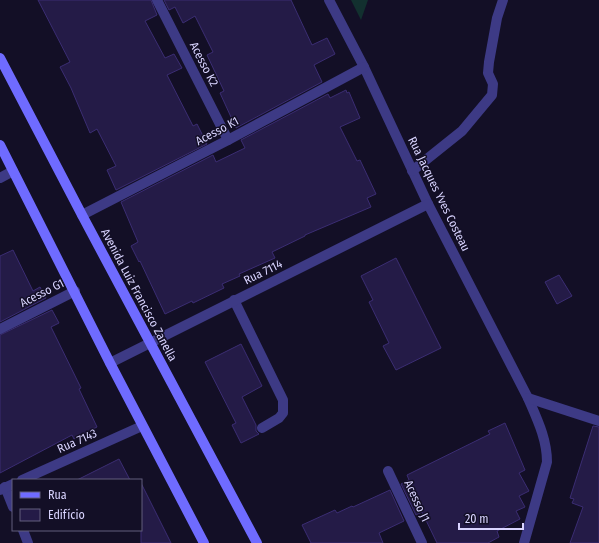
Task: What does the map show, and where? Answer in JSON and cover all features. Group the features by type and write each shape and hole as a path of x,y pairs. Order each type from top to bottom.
{"street":[{"name":"Acesso K2","path":"157,0 228,140"},
{"name":"Rua Jacques Yves Costeau","path":"329,0 364,67 428,204 528,398 541,428 547,449 547,462 524,543"},
{"path":"412,171 462,131 492,95 493,84 488,73 489,62 497,18 503,0"},
{"name":"Avenida Luiz Francisco Zanella","path":"0,58 257,543"},
{"name":"Acesso K1","path":"82,215 228,140 364,67"},
{"path":"0,145 142,426 204,543"},
{"path":"0,178 13,171"},
{"name":"Rua 7114","path":"110,363 428,204"},
{"name":"Acesso G1","path":"0,329 74,291"},
{"path":"234,300 283,400 284,413 279,418 262,428"},
{"path":"528,398 599,421"},
{"name":"Rua 7143","path":"24,479 142,426"},
{"name":"Acesso J1","path":"388,471 422,543"},
{"path":"6,487 12,504"},
{"path":"23,531 28,543"}],"green space":[{"path":"351,0 368,0 361,20"}],"building":[{"path":"38,0 151,0 157,15 145,21 165,58 174,54 182,68 167,75 193,126 197,124 207,144 116,190 107,170 116,166 97,129 90,133 71,88 60,67 70,62"},
{"path":"164,0 291,0 312,45 327,38 335,54 314,65 322,82 236,128 220,93 224,91 207,55 213,52 195,16 183,23 175,7 169,10"},
{"path":"346,90 347,93 349,92 360,118 340,127 357,161 360,160 376,194 367,198 371,207 305,235 272,252 275,258 239,274 240,276 222,284 224,288 193,303 192,301 165,314 140,261 139,262 131,246 138,242 121,202 213,155 216,162 245,148 241,140 328,94 330,98"},
{"path":"13,250 33,291 40,287 46,298 0,322 0,256"},
{"path":"396,258 441,348 396,370 383,346 389,343 369,302 373,300 361,276"},
{"path":"559,275 572,296 557,304 545,282"},
{"path":"52,310 59,323 51,327 81,388 79,389 97,427 74,439 72,435 0,473 0,335"},
{"path":"241,344 262,386 242,397 256,425 256,431 259,434 241,443 232,425 236,423 205,362"},
{"path":"505,423 525,470 519,473 529,491 519,496 525,507 516,511 520,519 497,531 499,537 488,543 437,543 422,512 416,515 401,484 409,480 407,475 490,434 488,431"},
{"path":"593,426 599,427 599,543 570,543 583,507 572,503 574,499 570,498"},
{"path":"119,459 129,479 79,479"},
{"path":"142,485 171,543 141,543 142,531"},
{"path":"390,490 404,521 379,533 383,543 311,543 302,525 335,510 337,513 352,506 353,507"}]}
